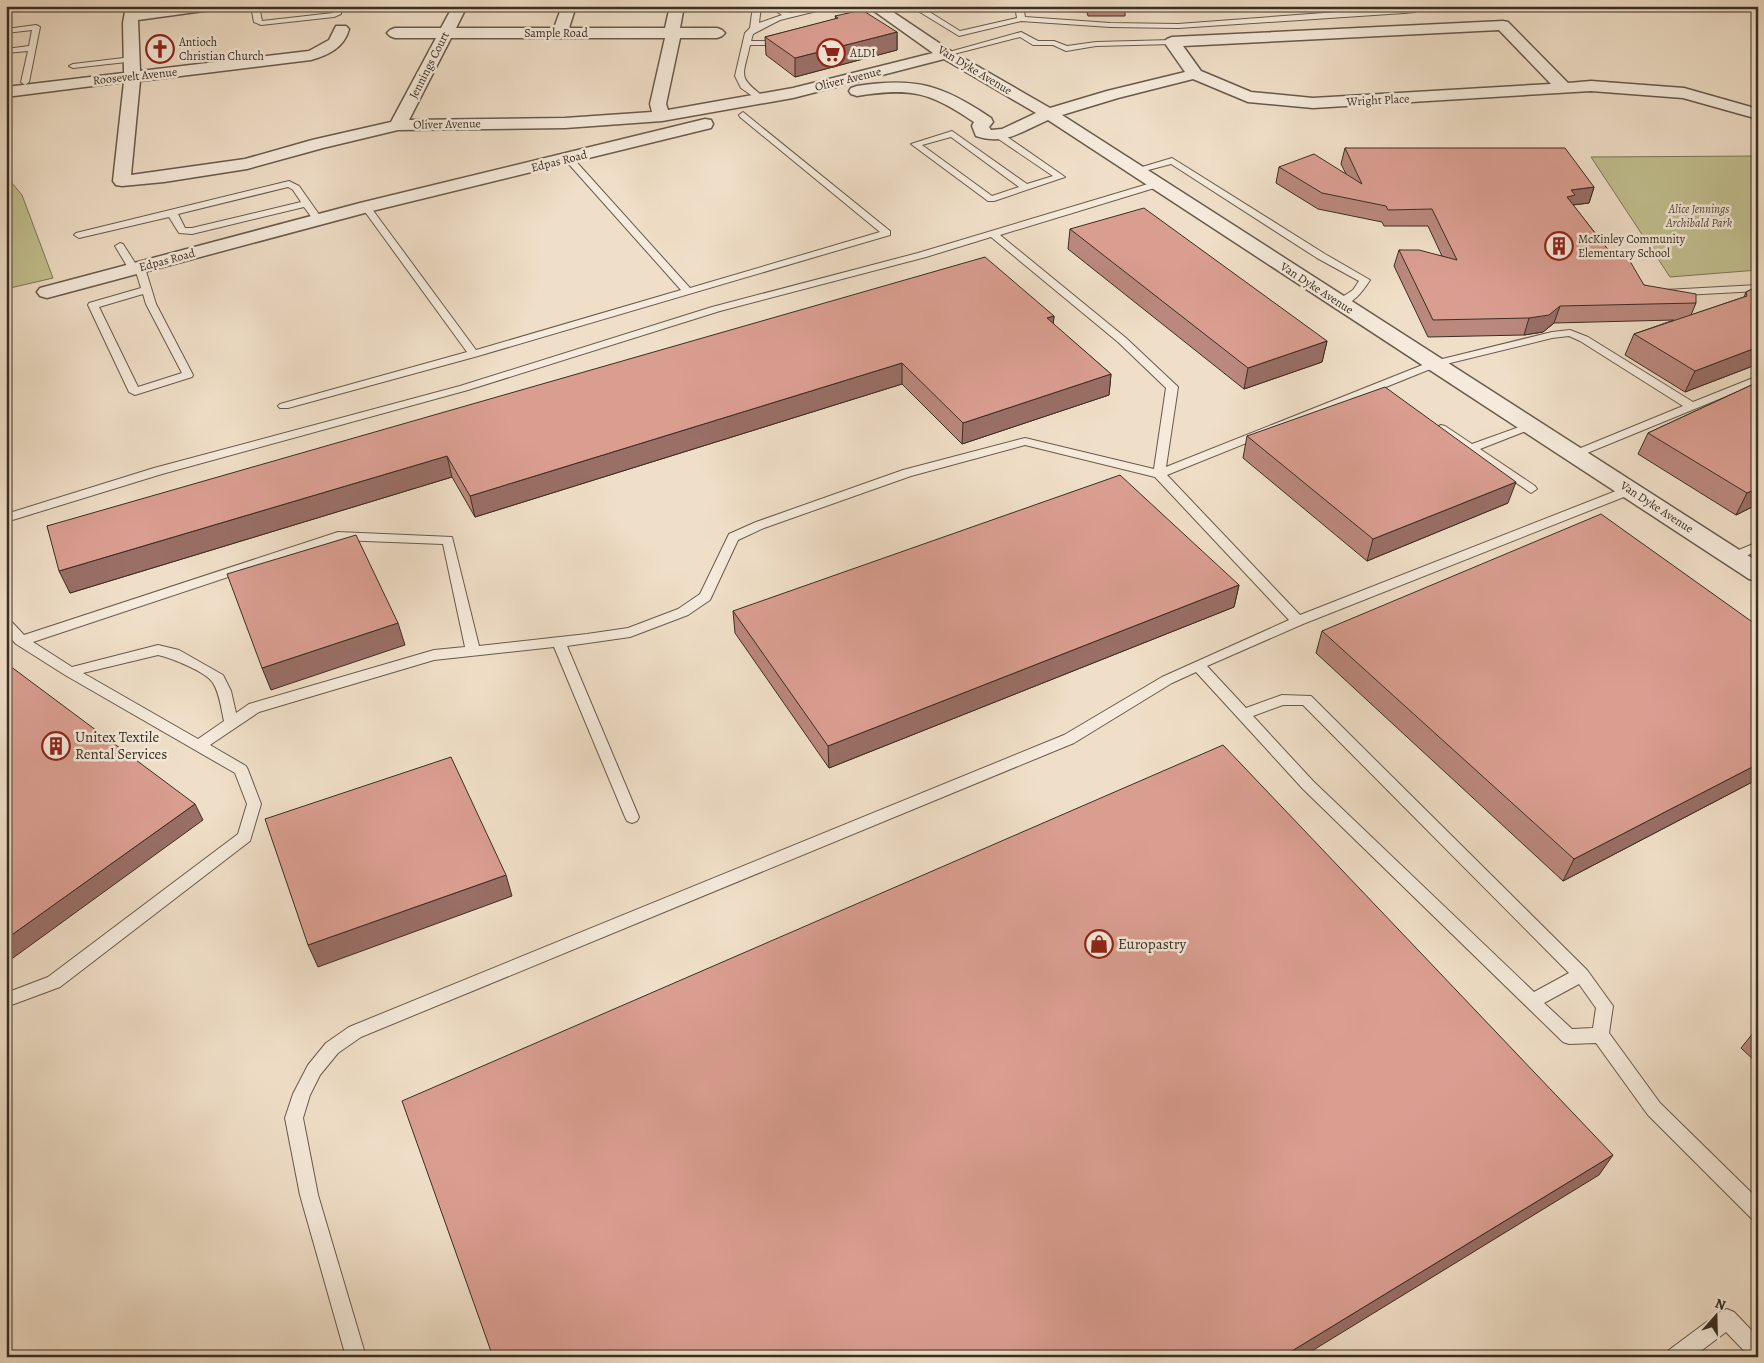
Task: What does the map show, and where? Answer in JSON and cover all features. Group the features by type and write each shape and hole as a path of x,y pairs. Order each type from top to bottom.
{"street":[{"path":"132,11 211,6"},
{"name":"Jennings Court","path":"398,125 460,6"},
{"path":"560,33 568,6"},
{"path":"662,116 658,104 673,39 672,33 677,6"},
{"name":"Van Dyke Avenue","path":"874,6 946,54 1049,114 1758,573"},
{"name":"Oliver Avenue","path":"132,11 132,59 122,181 164,177 247,164 398,125 566,123 662,116 793,93 946,54"},
{"path":"1172,42 1503,25 1565,89"},
{"name":"Roosevelt Avenue","path":"6,92 311,55 326,49 336,42 340,36 341,29"},
{"name":"Sample Road","path":"394,33 717,33"},
{"path":"1000,136 1049,114 1115,94 1195,74 1172,42"},
{"name":"Wright Place","path":"1195,74 1248,97 1313,104 1591,86 1684,93 1758,114"},
{"name":"Edpas Road","path":"47,292 366,207 743,115 842,93 888,86 929,90 971,112 985,122 980,126 982,132 1000,136"},
{"path":"985,122 1049,114"}],"lane":[{"path":"255,6 258,22 261,23 334,15 337,14 337,6"},
{"path":"754,28 757,6"},
{"path":"773,6 790,16"},
{"path":"914,6 959,34 1021,20 1110,26 1178,26 1404,12 1412,10 1414,6"},
{"path":"1019,6 1021,20"},
{"path":"760,99 744,86 739,76 748,33 754,28 790,16 829,7 840,16"},
{"path":"6,30 36,27 25,82"},
{"path":"946,54 1021,34 1036,43 1054,43 1066,50 1096,44 1172,42"},
{"path":"746,43 769,43 787,38"},
{"path":"6,51 33,48"},
{"path":"73,66 132,59"},
{"path":"284,406 474,354 887,233 743,115"},
{"path":"1000,136 1060,177 1026,188 991,199 915,144 952,134 1026,188"},
{"path":"569,159 687,291"},
{"path":"1136,170 1172,162 1321,256 1365,280 1357,292 1340,303"},
{"path":"79,235 289,184 296,188 318,220"},
{"path":"6,518 158,471 464,388 716,309 993,234 1158,184"},
{"path":"172,213 182,231 192,231 295,205 307,204"},
{"path":"366,207 474,354"},
{"path":"993,234 1122,340 1172,387 1158,474"},
{"path":"120,246 137,268 147,289 151,304 188,374 134,392 93,305 147,289"},
{"path":"1665,293 1758,288"},
{"path":"1158,474 1434,364 1516,342 1552,335 1570,333 1584,339 1692,406"},
{"path":"1575,454 1758,379"},
{"path":"1433,423 1531,489"},
{"path":"1471,448 1530,426"},
{"path":"198,746 254,708 434,655 558,642 630,632 683,612 705,597 733,537 760,525 906,472 1025,441 1158,474 1298,621"},
{"path":"356,1357 309,1195 294,1118 302,1094 314,1070 332,1048 355,1032 1069,739 1167,680 1198,664 1298,621 1630,490"},
{"path":"1580,509 1596,521"},
{"path":"21,641 338,536 448,540 473,651"},
{"path":"1733,557 1758,546"},
{"path":"6,624 21,641 70,672 241,770 254,804 245,836 54,982 6,1000"},
{"path":"558,642 632,817"},
{"path":"70,672 158,650 179,654 218,678 224,691 232,723"},
{"path":"1198,664 1308,785 1569,1037 1600,1035"},
{"path":"1244,715 1282,700 1306,700 1581,975 1605,1006 1600,1035 1654,1109 1758,1212"},
{"path":"1532,1002 1581,975"},
{"path":"1676,1357 1727,1319 1758,1351"}],"green space":[{"name":"Alice Jennings Archibald Park","path":"1758,156 1758,270 1670,277 1591,157"},
{"path":"6,176 22,195 53,278 6,289"}],"building":[{"path":"862,10 897,32 795,58 765,37 838,18 835,16"},
{"name":"McKinley Community Elementary School","path":"1345,148 1565,148 1594,187 1571,190 1575,195 1567,197 1613,256 1628,258 1644,285 1696,294 1696,303 1560,306 1549,315 1529,318 1433,320 1399,250 1419,250 1457,260 1432,209 1388,210 1386,206 1322,193 1279,167 1314,154 1362,184"},
{"path":"1144,208 1327,341 1248,368 1070,229"},
{"path":"985,257 1054,316 1047,318 1111,374 963,423 902,363 470,496 447,456 59,571 47,526"},
{"path":"1758,286 1758,347 1695,371 1634,334 1747,296 1746,292"},
{"path":"1758,382 1758,488 1747,493 1648,433"},
{"path":"1385,387 1516,482 1373,539 1247,436"},
{"path":"1120,475 1239,585 828,746 733,611"},
{"path":"1601,514 1758,626 1758,764 1574,859 1322,631"},
{"path":"356,535 398,623 262,668 227,574"},
{"name":"Unitex Textile Rental Services","path":"6,663 195,804 6,939"},
{"name":"Europastry","path":"1223,745 1613,1155 1282,1357 493,1357 402,1101"},
{"path":"451,757 506,875 308,945 265,819"}],"place":[{"name":"Antioch Christian Church","path":"160,49"},
{"name":"ALDI","path":"831,53"},
{"name":"McKinley Community Elementary School","path":"1559,246"},
{"name":"Unitex Textile Rental Services","path":"56,746"},
{"name":"Europastry","path":"1099,944"}]}
